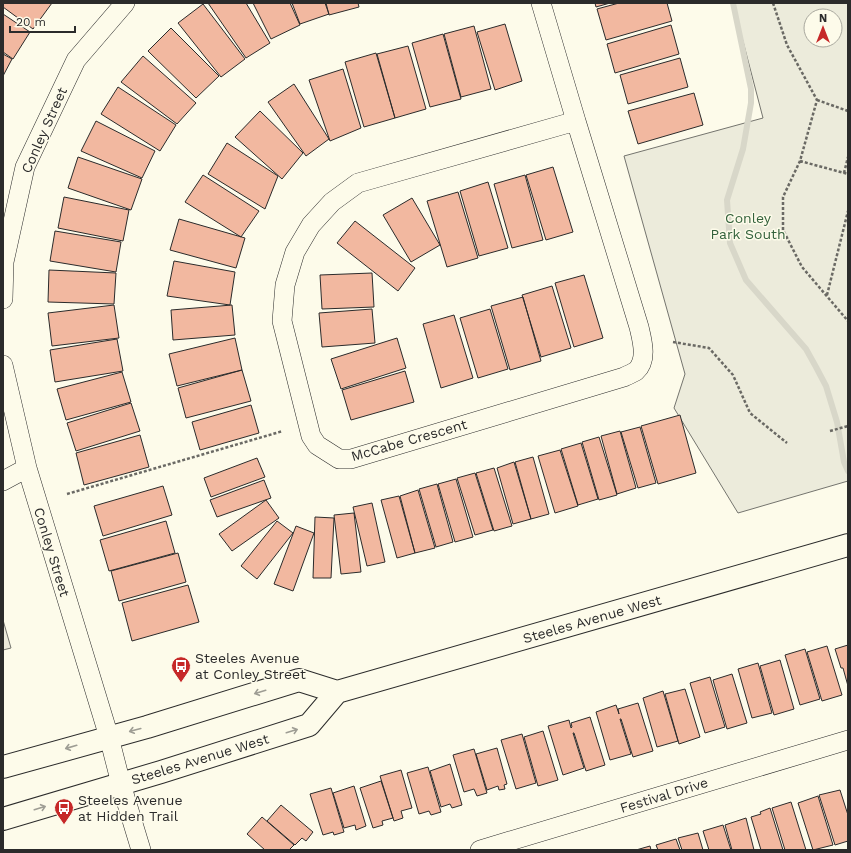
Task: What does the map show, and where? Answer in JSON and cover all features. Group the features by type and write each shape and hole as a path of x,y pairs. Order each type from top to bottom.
{"main road":[{"name":"Steeles Avenue West","path":"3,819 309,725 337,692 848,545"},
{"path":"3,767 147,727 299,680 337,692"}],"street":[{"name":"Conley Street","path":"3,299 4,262 25,167 76,60 125,3"},
{"name":"McCabe Crescent","path":"541,3 639,327 643,351 642,362 636,371 624,377 351,459 339,459 318,445 311,436 282,321 285,285 295,252 311,225 332,202 358,183 576,121"},
{"name":"Conley Street","path":"3,364 27,468 109,737 121,784 141,850"},
{"path":"3,481 27,468"},
{"name":"Festival Drive","path":"480,850 848,740"}],"path":[{"path":"773,3 787,44 817,100 800,161 783,197 784,230 802,267 848,321"},
{"path":"817,100 848,110"},
{"path":"844,173 848,157"},
{"path":"800,161 848,174"},
{"path":"827,296 848,211"},
{"path":"673,342 709,348 733,375 750,413 787,443"},
{"path":"830,431 848,426"},
{"path":"66,494 283,431"}],"green space":[{"name":"Conley Park South","path":"733,3 848,3 848,481 738,513 674,408 685,374 624,156 763,118"}],"shaded area":[{"path":"3,620 11,648 3,650"}],"building":[{"path":"3,3 52,3 33,29 3,7"},
{"path":"208,3 246,3 270,43 246,58"},
{"path":"253,3 290,3 300,25 271,39"},
{"path":"292,3 325,3 329,14 300,24"},
{"path":"326,3 358,3 359,7 329,15"},
{"path":"595,3 610,3 596,7"},
{"path":"619,3 667,3 672,21 606,40 597,9"},
{"path":"203,4 245,59 221,77 178,23"},
{"path":"3,14 30,32 13,59 3,52"},
{"path":"505,24 522,81 495,90 477,32"},
{"path":"671,25 679,54 615,73 607,44"},
{"path":"474,26 491,89 461,97 444,34"},
{"path":"171,28 219,76 196,98 148,51"},
{"path":"443,34 461,99 430,107 412,43"},
{"path":"408,46 426,109 395,118 377,54"},
{"path":"376,53 395,118 364,127 345,62"},
{"path":"3,54 12,59 3,76"},
{"path":"143,56 196,103 177,124 121,82"},
{"path":"680,58 688,87 628,104 620,75"},
{"path":"343,69 361,128 330,141 309,80"},
{"path":"294,84 329,139 306,156 268,102"},
{"path":"118,87 176,125 160,151 101,114"},
{"path":"694,93 703,125 638,144 628,111"},
{"path":"260,111 303,153 282,179 235,137"},
{"path":"96,121 155,151 142,178 81,151"},
{"path":"227,143 278,176 265,209 208,174"},
{"path":"78,157 142,179 131,210 68,188"},
{"path":"553,167 573,232 546,240 526,175"},
{"path":"203,175 259,211 241,237 185,202"},
{"path":"525,175 543,240 512,248 494,184"},
{"path":"488,182 508,248 479,256 460,191"},
{"path":"458,192 478,258 447,267 427,201"},
{"path":"64,197 129,210 123,241 58,228"},
{"path":"412,198 440,245 411,262 383,215"},
{"path":"179,219 245,238 236,268 170,250"},
{"path":"355,221 415,268 398,291 337,243"},
{"path":"55,231 121,242 116,272 50,261"},
{"path":"174,261 235,272 230,305 167,296"},
{"path":"49,270 116,273 114,304 48,302"},
{"path":"372,273 374,307 322,309 320,275"},
{"path":"584,275 603,338 574,347 555,283"},
{"path":"552,286 571,348 541,357 522,295"},
{"path":"523,297 541,361 510,370 491,306"},
{"path":"114,305 119,338 52,346 48,313"},
{"path":"232,305 235,335 173,340 171,310"},
{"path":"372,309 375,343 322,347 319,313"},
{"path":"490,309 508,369 478,378 460,318"},
{"path":"454,315 473,378 441,388 423,324"},
{"path":"235,338 242,370 177,386 169,354"},
{"path":"397,338 406,368 341,389 331,359"},
{"path":"117,339 123,371 55,382 50,350"},
{"path":"242,370 251,401 186,418 178,388"},
{"path":"405,371 414,402 351,420 342,390"},
{"path":"122,372 131,402 66,420 57,389"},
{"path":"131,403 140,431 76,451 67,423"},
{"path":"251,405 259,433 200,450 192,422"},
{"path":"680,415 696,473 658,484 641,426"},
{"path":"640,427 656,483 638,488 621,432"},
{"path":"620,431 636,488 617,494 601,436"},
{"path":"140,435 149,467 84,485 76,453"},
{"path":"599,437 617,495 599,500 582,442"},
{"path":"581,443 598,499 578,505 561,449"},
{"path":"560,450 578,506 555,513 538,456"},
{"path":"533,457 549,514 531,519 515,462"},
{"path":"257,458 265,477 211,497 204,478"},
{"path":"514,462 531,519 513,524 497,468"},
{"path":"494,468 512,526 494,531 476,473"},
{"path":"475,473 493,530 475,535 457,478"},
{"path":"456,479 473,537 455,542 438,484"},
{"path":"264,480 271,498 217,517 210,500"},
{"path":"437,484 453,542 436,547 419,489"},
{"path":"163,486 172,515 103,536 94,506"},
{"path":"418,490 435,548 415,553 400,496"},
{"path":"399,496 415,553 397,558 381,500"},
{"path":"266,500 279,518 232,551 219,534"},
{"path":"372,503 385,562 367,566 353,507"},
{"path":"354,513 361,572 341,574 334,515"},
{"path":"315,517 334,518 331,578 313,578"},
{"path":"166,521 175,553 109,571 100,540"},
{"path":"277,521 293,533 257,579 241,566"},
{"path":"296,526 314,533 293,591 274,584"},
{"path":"178,553 186,582 119,601 111,571"},
{"path":"188,585 199,622 132,641 122,603"},
{"path":"848,645 848,686 843,668 841,668 835,649"},
{"path":"827,646 842,695 822,701 807,652"},
{"path":"805,649 820,699 800,705 785,655"},
{"path":"780,660 794,709 774,715 760,666"},
{"path":"758,663 772,713 752,718 738,669"},
{"path":"732,674 747,723 727,729 713,680"},
{"path":"710,677 725,727 705,733 690,683"},
{"path":"685,689 700,737 679,744 665,694"},
{"path":"663,691 678,741 657,747 643,698"},
{"path":"638,703 653,751 633,757 620,719 631,754 610,760 596,712 616,705 619,714 618,709"},
{"path":"590,717 605,765 586,771 573,733 584,768 563,775 548,726 569,720 571,728 571,723"},
{"path":"543,731 558,780 538,786 524,737"},
{"path":"522,734 536,783 516,789 501,740"},
{"path":"497,748 507,784 504,785 505,789 499,790 498,786 487,790 476,754"},
{"path":"474,749 487,793 477,796 474,789 464,792 453,755"},
{"path":"450,764 462,805 452,808 450,804 441,807 430,771"},
{"path":"428,767 441,812 431,815 429,811 419,814 407,773"},
{"path":"401,770 412,808 401,811 403,818 394,821 380,776"},
{"path":"381,781 393,818 382,821 383,825 373,828 360,788"},
{"path":"354,786 366,826 356,830 355,825 344,828 333,793"},
{"path":"331,788 344,832 334,835 333,832 323,835 310,794"},
{"path":"840,790 848,815 848,841 835,845 819,795"},
{"path":"818,796 833,845 813,850 798,803"},
{"path":"791,802 806,850 785,850 772,808"},
{"path":"281,805 313,832 306,841 302,838 295,845 267,821"},
{"path":"770,808 783,850 761,850 751,817 761,814 760,812"},
{"path":"262,817 294,845 289,850 265,850 247,834"},
{"path":"746,818 754,850 732,850 725,825"},
{"path":"723,825 731,850 709,850 703,831"},
{"path":"698,833 703,850 682,850 678,838"},
{"path":"676,839 680,850 658,850 656,845"},
{"path":"650,846 651,850 636,850"}],"waterway":[{"path":"733,3 751,89 751,103 743,149 727,200 730,243 746,280 806,349 826,386 837,422 844,462 848,471"}],"place":[{"name":"Steeles Avenue at Conley Street","path":"181,683"},
{"name":"Steeles Avenue at Hidden Trail","path":"64,825"}]}
